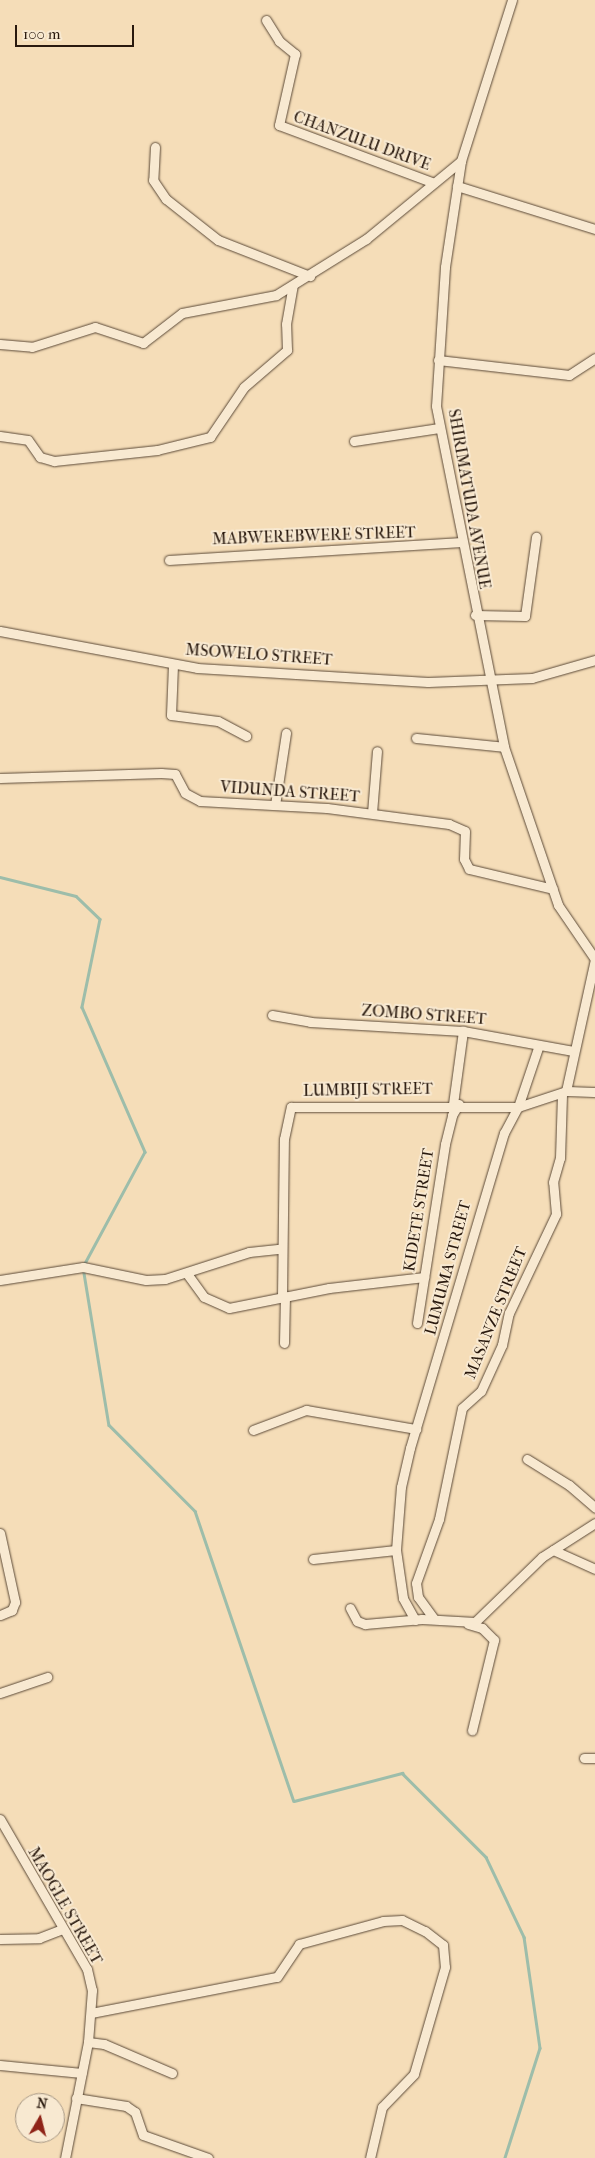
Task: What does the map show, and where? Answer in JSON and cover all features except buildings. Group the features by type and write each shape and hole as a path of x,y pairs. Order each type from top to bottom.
{"street":[{"name":"SHIRIMATUDA AVENUE","path":"512,0 462,161 457,186 438,360 439,428 488,682 504,747 558,905 592,945 595,959"},
{"name":"CHANZULU DRIVE","path":"266,20 279,41 295,54 279,125 434,183"},
{"path":"154,147 153,180 166,199 218,240 310,276"},
{"path":"0,344 32,347 95,326 143,344 182,313 257,300 293,286 366,239 462,161"},
{"path":"457,186 595,229"},
{"path":"0,436 28,440 40,457 54,461 156,450 210,437 244,388 288,350 286,324 293,286"},
{"path":"438,360 569,375 595,358"},
{"path":"354,442 439,428"},
{"path":"475,615 525,616 536,538"},
{"name":"MABWEREBWERE STREET","path":"169,560 461,542"},
{"name":"MSOWELO STREET","path":"0,631 173,665 488,682 549,675 595,660"},
{"path":"173,665 171,715 218,721 246,736"},
{"path":"275,805 286,733"},
{"path":"416,738 504,747"},
{"path":"372,813 377,751"},
{"name":"VIDUNDA STREET","path":"0,778 161,773 178,777 192,799 372,813 460,827 466,839 464,858 469,869 553,888"},
{"path":"564,1092 595,959"},
{"name":"ZOMBO STREET","path":"272,1015 310,1022 463,1032 573,1051"},
{"name":"KIDETE STREET","path":"416,1324 445,1144 456,1104 463,1032"},
{"name":"LUMUMA STREET","path":"415,1620 404,1598 396,1550 402,1480 493,1164 518,1107 539,1045"},
{"path":"518,1107 564,1092 595,1092"},
{"name":"MASANZE STREET","path":"434,1619 418,1597 420,1566 438,1519 462,1408 484,1384 502,1345 509,1314 556,1214 553,1182 560,1158 564,1092"},
{"name":"LUMBIJI STREET","path":"284,1344 280,1249 285,1119 291,1106 456,1104 518,1107"},
{"path":"0,1280 83,1267 146,1280 188,1275 249,1252 280,1249"},
{"path":"188,1275 204,1297 222,1307 424,1277"},
{"path":"253,1430 306,1410 416,1429"},
{"path":"527,1459 569,1485 595,1508"},
{"path":"468,1624 483,1617 554,1550 595,1524"},
{"path":"0,1533 15,1602 12,1610 0,1615"},
{"path":"313,1559 396,1550"},
{"path":"554,1550 595,1569"},
{"path":"350,1608 357,1621 365,1624 434,1619 482,1628 494,1640 472,1730"},
{"path":"0,1693 47,1677"},
{"path":"584,1758 595,1758"},
{"name":"MAOGLE STREET","path":"0,1819 62,1929 87,1969 92,2013 88,2042 64,2158"},
{"path":"92,2013 277,1977 299,1944 383,1921 402,1920 425,1930 442,1944 445,1967 414,2074 382,2106 370,2158"},
{"path":"0,1939 40,1938 62,1929"},
{"path":"88,2042 104,2044 172,2074"},
{"path":"0,2065 82,2073"},
{"path":"76,2098 126,2106 135,2112 142,2135 208,2158"}],"waterway":[{"path":"0,877 76,896 100,919 82,1007 145,1152 83,1267 109,1425 195,1511 294,1801 402,1773 486,1857 524,1937 540,2048 505,2158"}]}
